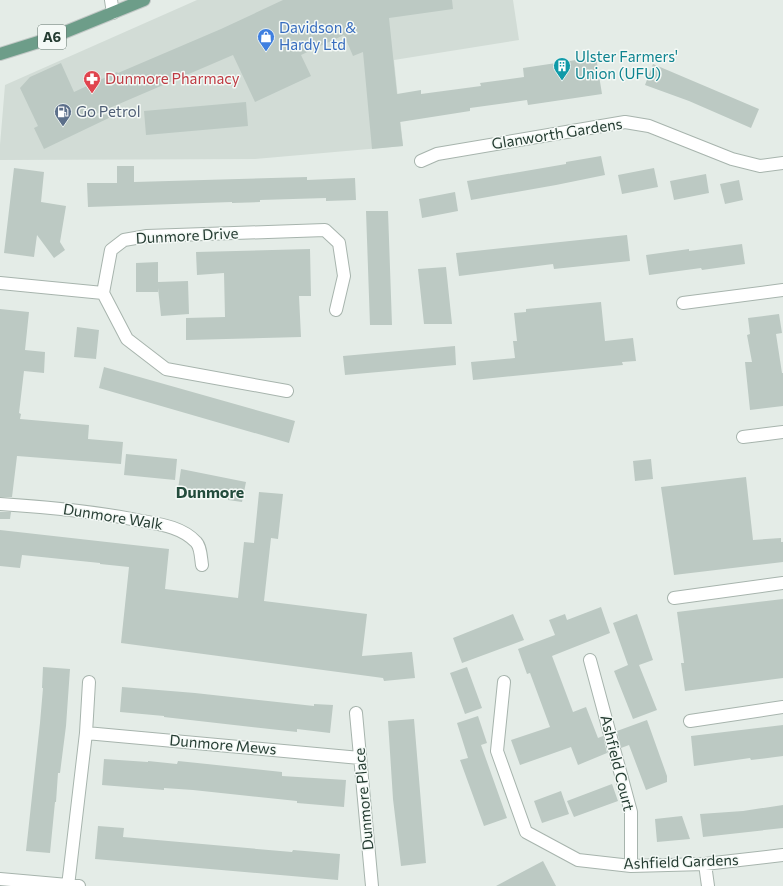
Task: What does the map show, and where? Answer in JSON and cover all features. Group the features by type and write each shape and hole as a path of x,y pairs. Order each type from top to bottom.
{"main road":[{"name":"A6","path":"0,54 48,39 144,0"}],"street":[{"path":"111,0 114,13"},
{"name":"Glanworth Gardens","path":"421,161 437,154 625,122 649,126 732,159 760,166 783,163"},
{"name":"Dunmore Drive","path":"102,293 111,250 124,240 147,236 325,230 339,243 344,276 336,310"},
{"path":"0,283 102,293 127,339 166,369 287,391"},
{"path":"683,303 783,290"},
{"path":"743,437 783,432"},
{"name":"Dunmore Walk","path":"0,504 63,508 117,516 171,527 187,534 198,543 202,565"},
{"path":"674,598 783,583"},
{"name":"Ashfield Court","path":"590,660 631,812 631,866"},
{"path":"0,879 72,886 86,733 89,682"},
{"name":"Ashfield Gardens","path":"504,682 497,752 526,832 578,860 631,866 704,864 783,855"},
{"path":"690,721 783,708"},
{"name":"Dunmore Place","path":"356,713 372,886"},
{"name":"Dunmore Mews","path":"86,733 360,758"},
{"path":"704,864 708,886"}],"shaded area":[{"path":"197,0 513,0 519,40 394,60 403,146 255,159 0,160 5,85"}],"building":[{"path":"283,0 452,0 453,9 389,18 397,94 421,90 421,94 481,86 480,83 524,77 523,68 596,57 602,94 528,105 527,100 470,108 470,111 400,122 403,146 372,149 363,52 353,56 344,35 301,55 311,76 255,102 233,55 91,116 113,114 113,116 44,149 34,128 38,126 20,88 30,77 61,63 74,92 117,72 118,73 221,29"},
{"path":"653,64 759,109 751,128 689,101 645,85"},
{"path":"246,102 248,126 146,135 144,111"},
{"path":"601,156 605,175 471,200 467,181 566,164 566,162"},
{"path":"117,166 134,166 134,182 307,177 307,180 355,178 356,200 326,201 326,198 260,200 260,202 88,207 87,183 117,183"},
{"path":"14,168 44,172 41,202 66,206 60,242 65,250 54,258 37,235 34,257 4,253"},
{"path":"654,168 658,187 622,194 618,175"},
{"path":"706,174 709,193 674,200 670,181"},
{"path":"739,180 743,200 725,204 720,184"},
{"path":"455,192 458,211 422,218 419,199"},
{"path":"366,211 388,211 392,325 370,325"},
{"path":"627,235 630,261 554,269 553,264 459,276 456,253"},
{"path":"742,244 745,264 649,275 646,255"},
{"path":"310,249 311,296 299,296 301,337 186,340 186,318 225,317 224,273 197,275 196,252"},
{"path":"158,262 158,282 188,281 189,314 161,316 158,288 158,292 136,292 136,263"},
{"path":"446,267 452,324 424,324 418,269"},
{"path":"601,302 605,341 633,338 636,361 622,362 623,365 473,380 471,362 515,358 513,341 517,341 514,313 526,312 526,309"},
{"path":"0,309 29,312 25,350 45,352 44,373 24,371 19,413 21,414 20,419 89,425 88,439 123,442 121,464 17,456 12,497 0,497"},
{"path":"779,314 782,333 776,334 783,373 783,406 750,410 745,362 752,362 747,335 750,334 748,318"},
{"path":"77,327 99,330 96,359 74,357"},
{"path":"455,346 456,365 345,375 343,356"},
{"path":"104,367 295,421 289,443 99,388"},
{"path":"126,454 177,459 175,480 124,475"},
{"path":"651,459 653,479 635,481 633,461"},
{"path":"181,469 246,482 242,502 228,500 228,497 178,489"},
{"path":"746,477 753,540 781,538 781,542 783,542 783,562 674,575 661,487"},
{"path":"259,492 283,494 278,539 271,538 264,601 367,614 362,656 412,652 415,678 384,681 383,678 121,643 129,567 22,555 20,568 0,566 0,530 169,549 165,589 238,598 244,542 254,543"},
{"path":"0,512 11,512 10,519 0,519"},
{"path":"783,599 783,678 685,691 681,663 684,663 677,612"},
{"path":"601,607 610,633 552,656 573,712 586,707 598,738 603,736 607,753 578,765 571,747 520,765 511,740 550,727 530,673 527,674 518,649 555,635 549,620 565,614 567,620"},
{"path":"513,614 524,640 462,663 453,638"},
{"path":"637,614 653,660 639,665 657,710 633,719 614,671 628,665 613,623"},
{"path":"43,667 70,669 66,726 60,773 58,773 50,853 26,851 40,723"},
{"path":"467,667 482,708 465,714 450,673"},
{"path":"122,687 195,693 314,706 314,704 333,705 330,733 297,729 297,732 120,712"},
{"path":"478,716 487,743 481,745 507,818 484,826 460,760 468,758 457,723"},
{"path":"414,719 426,863 401,866 393,799 388,721"},
{"path":"647,720 667,776 667,782 646,790 629,745 621,748 617,731"},
{"path":"783,725 783,756 751,760 750,758 694,766 691,736"},
{"path":"104,759 177,764 178,761 282,772 282,776 346,780 344,807 297,803 297,801 193,790 164,788 164,790 102,785"},
{"path":"612,784 618,801 574,817 567,801"},
{"path":"561,791 569,814 542,823 534,801"},
{"path":"783,805 783,828 703,837 700,814 743,811"},
{"path":"682,816 690,839 657,842 655,819"},
{"path":"98,826 124,828 123,837 292,852 293,850 340,854 338,880 95,859"},
{"path":"543,861 556,886 496,886"}],"place":[{"name":"Davidson & Hardy Ltd","path":"266,52"},
{"name":"Ulster Farmers' Union (UFU)","path":"562,81"},
{"name":"Dunmore Pharmacy","path":"92,94"},
{"name":"Go Petrol","path":"63,127"}],"district":[{"name":"Dunmore","path":"210,492"}]}
